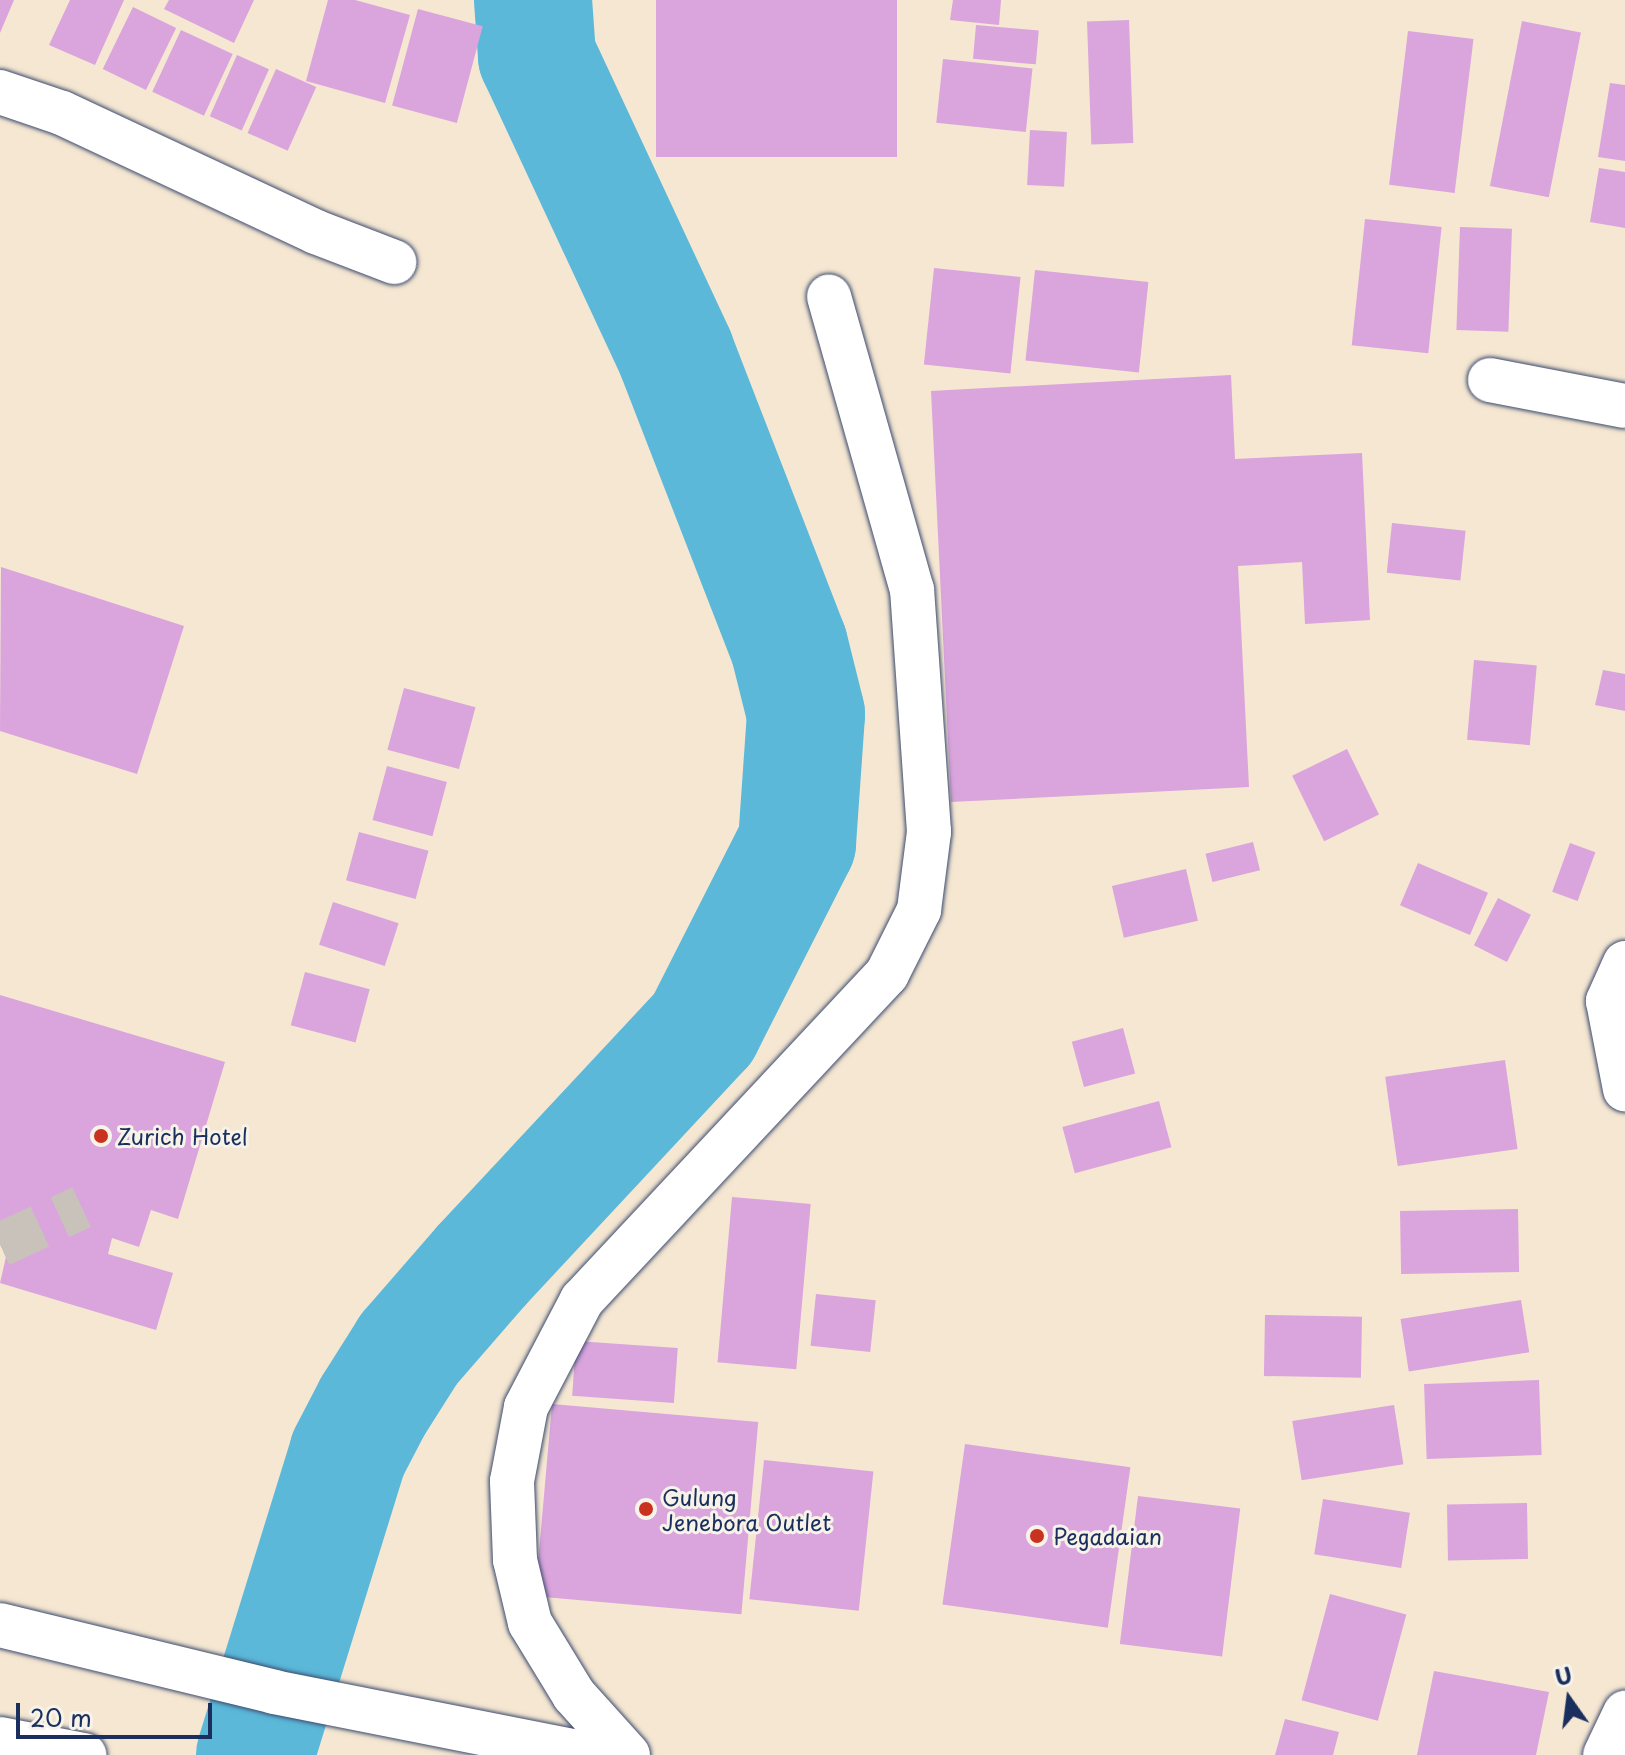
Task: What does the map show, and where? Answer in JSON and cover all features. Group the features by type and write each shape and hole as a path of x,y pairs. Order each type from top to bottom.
{"main road":[{"path":"0,92 62,113 316,232 394,262"},
{"path":"628,1755 574,1695 530,1623 515,1560 512,1481 526,1407 582,1300 887,974 919,910 929,832 912,590 829,296"},
{"path":"1490,380 1625,406"},
{"path":"1625,963 1608,1001 1625,1089"},
{"path":"0,1625 274,1692 592,1755"},
{"path":"1605,1755 1625,1713"},
{"path":"0,1739 73,1753"}],"building":[{"path":"0,0 14,0 0,33"},
{"path":"70,0 124,0 95,65 49,45"},
{"path":"169,0 254,0 234,43 164,9"},
{"path":"328,0 355,0 410,15 385,103 306,81"},
{"path":"656,0 897,0 897,157 656,157"},
{"path":"953,0 1001,0 999,25 950,20"},
{"path":"133,7 176,28 146,90 103,69"},
{"path":"418,9 483,26 457,123 392,106"},
{"path":"1129,20 1133,143 1091,144 1087,21"},
{"path":"1522,21 1581,32 1549,197 1490,186"},
{"path":"976,25 1039,30 1036,64 973,59"},
{"path":"181,30 233,54 204,116 152,92"},
{"path":"1408,31 1474,39 1455,193 1389,185"},
{"path":"237,55 269,69 242,130 210,116"},
{"path":"943,59 1033,68 1026,132 936,123"},
{"path":"276,69 316,87 288,151 248,133"},
{"path":"1610,83 1625,85 1625,161 1598,157"},
{"path":"1030,130 1067,132 1064,187 1027,185"},
{"path":"1599,168 1625,172 1625,228 1590,222"},
{"path":"1365,219 1442,227 1428,353 1352,345"},
{"path":"1460,227 1512,229 1508,332 1456,330"},
{"path":"934,268 1021,277 1010,374 924,364"},
{"path":"1035,270 1148,282 1139,372 1025,361"},
{"path":"1231,375 1235,459 1362,453 1370,620 1305,624 1302,562 1238,566 1249,787 951,802 931,391"},
{"path":"1392,523 1466,531 1460,580 1387,573"},
{"path":"1,567 184,626 137,774 0,731"},
{"path":"1474,660 1537,665 1530,745 1467,740"},
{"path":"1603,670 1625,674 1625,711 1595,705"},
{"path":"404,688 475,707 459,769 387,750"},
{"path":"1347,749 1379,815 1324,841 1292,776"},
{"path":"387,766 447,782 432,836 373,820"},
{"path":"359,832 429,851 416,899 346,880"},
{"path":"1253,842 1260,870 1212,882 1205,854"},
{"path":"1570,843 1595,852 1578,901 1552,892"},
{"path":"1418,863 1488,893 1470,935 1400,905"},
{"path":"1186,869 1198,921 1124,938 1112,886"},
{"path":"1498,898 1531,915 1507,962 1474,945"},
{"path":"333,902 399,923 385,966 319,945"},
{"path":"305,972 370,989 355,1042 291,1025"},
{"name":"Zurich Hotel","path":"0,995 225,1062 178,1219 151,1210 139,1247 112,1238 108,1254 173,1273 156,1330 0,1283 10,1239 0,1236"},
{"path":"1123,1028 1135,1073 1084,1087 1072,1042"},
{"path":"1505,1060 1518,1149 1398,1166 1385,1077"},
{"path":"1159,1101 1171,1147 1075,1173 1062,1127"},
{"path":"732,1197 811,1204 796,1369 718,1362"},
{"path":"1518,1209 1519,1272 1401,1274 1400,1211"},
{"path":"816,1294 876,1300 870,1352 811,1346"},
{"path":"1521,1300 1529,1352 1409,1371 1401,1319"},
{"path":"1265,1315 1362,1317 1361,1378 1264,1376"},
{"path":"576,1341 678,1348 674,1403 572,1396"},
{"path":"1539,1380 1542,1455 1427,1459 1424,1384"},
{"name":"Gulung Jenebora Outlet","path":"552,1404 758,1422 741,1614 535,1596"},
{"path":"1394,1405 1403,1464 1302,1480 1292,1421"},
{"name":"Pegadaian","path":"965,1444 1130,1467 1108,1628 942,1604"},
{"path":"764,1460 873,1471 859,1611 749,1599"},
{"path":"1138,1496 1240,1509 1222,1656 1120,1644"},
{"path":"1323,1499 1410,1513 1401,1568 1314,1554"},
{"path":"1527,1503 1528,1559 1448,1560 1447,1504"},
{"path":"1330,1594 1406,1614 1378,1721 1302,1700"},
{"path":"1434,1671 1549,1692 1536,1755 1417,1755"},
{"path":"1285,1719 1339,1732 1333,1755 1275,1755"}],"waterway":[{"path":"255,1755 348,1454 373,1406 409,1349 482,1265 703,1028 797,843 806,714 789,646 676,354 537,56 533,0"}],"tunnel":[{"path":"0,1245 82,1207"}],"place":[{"name":"Zurich Hotel","path":"101,1136"},
{"name":"Gulung Jenebora Outlet","path":"646,1509"},
{"name":"Pegadaian","path":"1037,1536"}]}
